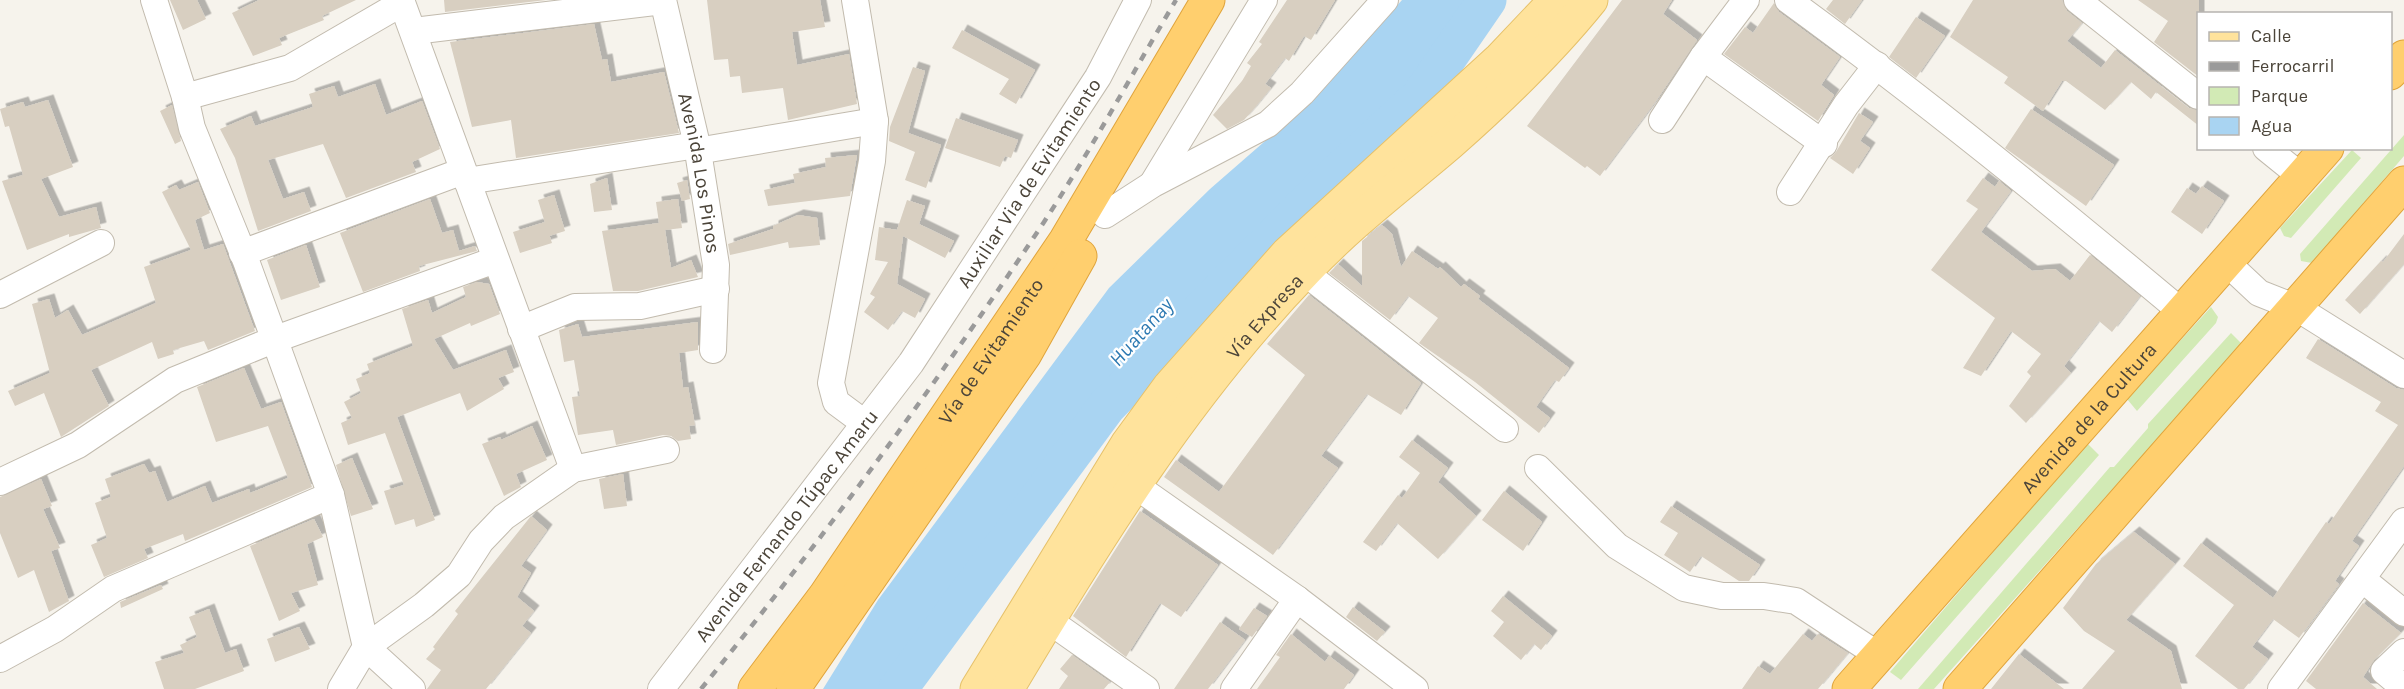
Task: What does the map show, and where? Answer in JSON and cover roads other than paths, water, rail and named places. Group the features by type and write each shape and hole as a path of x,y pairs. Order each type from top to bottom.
{"highway":[{"name":"Vía de Evitamiento","path":"755,689 825,596 1066,240 1208,0"},
{"name":"Vía de Evitamiento","path":"793,689 1025,354 1231,0"},
{"path":"2392,72 2404,57"},
{"name":"Avenida de la Cultura","path":"1850,689 2325,150"},
{"path":"1960,689 2297,308 2404,183"}],"main road":[{"name":"Vía Expresa","path":"977,689 1128,443 1169,387 1287,254 1491,68 1556,0"},
{"name":"Vía Expresa","path":"1007,689 1133,484 1210,378 1330,245 1451,142 1533,66 1591,0"}],"street":[{"path":"154,0 185,97 192,128 242,253 331,495 366,646 412,689"},
{"path":"855,0 875,121 872,160 831,383 836,402 863,422"},
{"name":"Auxiliar Via de Evitamiento","path":"911,363 1098,77 1138,0"},
{"path":"1153,184 1264,0"},
{"path":"1105,215 1153,184 1268,124 1302,93 1384,0"},
{"path":"1662,120 1703,57 1746,0"},
{"path":"1788,0 1877,65 2036,190 2183,313"},
{"path":"2077,0 2197,94"},
{"path":"414,31 663,1"},
{"name":"Avenida Los Pinos","path":"663,1 697,148 716,265 713,350"},
{"path":"185,97 290,68 401,2 414,31 495,260 573,469"},
{"path":"1703,57 1824,144"},
{"path":"1790,192 1824,144 1846,105 1877,65"},
{"path":"242,253 465,176 697,148 875,121"},
{"path":"2268,150 2302,177"},
{"path":"0,295 101,243"},
{"path":"0,482 78,445 175,381 273,340 495,260"},
{"path":"2227,263 2259,292 2297,308 2404,375"},
{"path":"1304,272 1505,429"},
{"path":"521,329 575,307 640,306 716,290"},
{"name":"Avenida Fernando Túpac Amaru","path":"662,689 863,422 911,363"},
{"path":"341,689 366,646 424,605 459,574 481,541 504,517 573,469 666,450"},
{"path":"1538,468 1617,546 1684,588 1722,596 1764,596 1796,601 1878,656"},
{"path":"1133,484 1298,599 1415,689"},
{"path":"0,659 55,629 113,589 331,495"},
{"path":"2281,689 2404,521"},
{"path":"2362,579 2404,613"},
{"path":"1234,689 1298,599"},
{"path":"1048,620 1146,689"},
{"path":"2404,652 2384,671 2404,688"}],"water":[{"name":"Huatanay","path":"1402,0 1487,0 1421,96 1327,183 1107,406 898,689 823,689 878,600 1109,288 1210,189 1318,95"}],"waterway":[{"path":"898,689 1107,406 1327,183 1421,96 1487,0"}],"railway":[{"path":"701,689 835,518 1004,282 1095,140 1176,0"}]}
